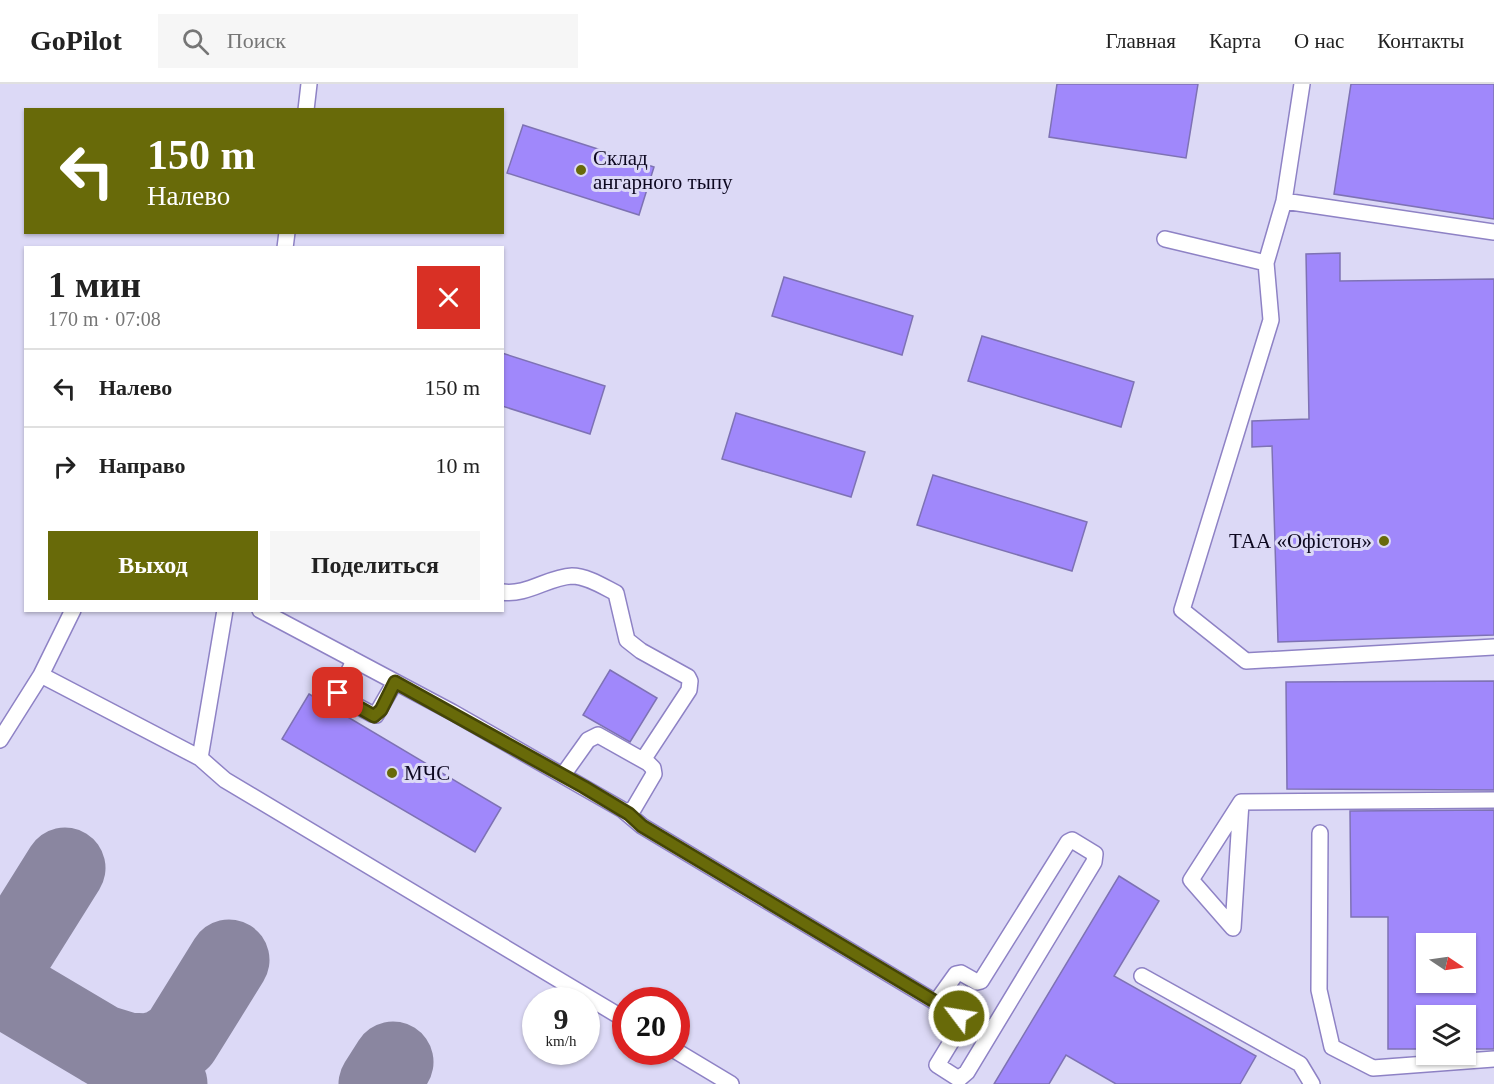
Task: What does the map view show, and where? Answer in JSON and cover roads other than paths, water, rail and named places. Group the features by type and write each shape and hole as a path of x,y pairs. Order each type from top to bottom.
{"lane":[{"path":"306,108 309,84"},
{"path":"1302,84 1284,201 1266,263 1271,320 1182,610 1246,661 1494,647"},
{"path":"1284,201 1494,232"},
{"path":"1165,238 1266,263"},
{"path":"504,592 518,592 567,577 590,581 616,593 627,640 641,651 688,677 689,690 643,760"},
{"path":"0,740 41,675 72,612"},
{"path":"200,758 225,612"},
{"path":"264,612 563,775 622,810 642,826 936,1002 962,1020 962,1024 937,1065 959,1079 967,1072 1046,942 1094,862 1095,854 1072,840 1068,842 981,981 977,982 961,973 956,974 936,1002"},
{"path":"349,657 353,663 338,693 342,698 372,714 378,713 395,682"},
{"path":"41,675 200,758 225,780 612,1012"},
{"path":"563,775 594,736 602,737 643,760 654,768 652,779 634,808 628,812 622,810"},
{"path":"1241,802 1494,800"},
{"path":"1241,802 1234,917 1233,928 1191,880 1241,802"},
{"path":"1320,832 1318,990 1332,1047 1373,1068 1494,1059"},
{"path":"1142,976 1300,1064 1312,1084"},
{"path":"690,1059 731,1084"}],"place":[{"name":"Склад ангарного тыпу","path":"581,170"},
{"name":"ТАА «Офістон»","path":"1384,541"},
{"name":"МЧС","path":"392,773"}]}
